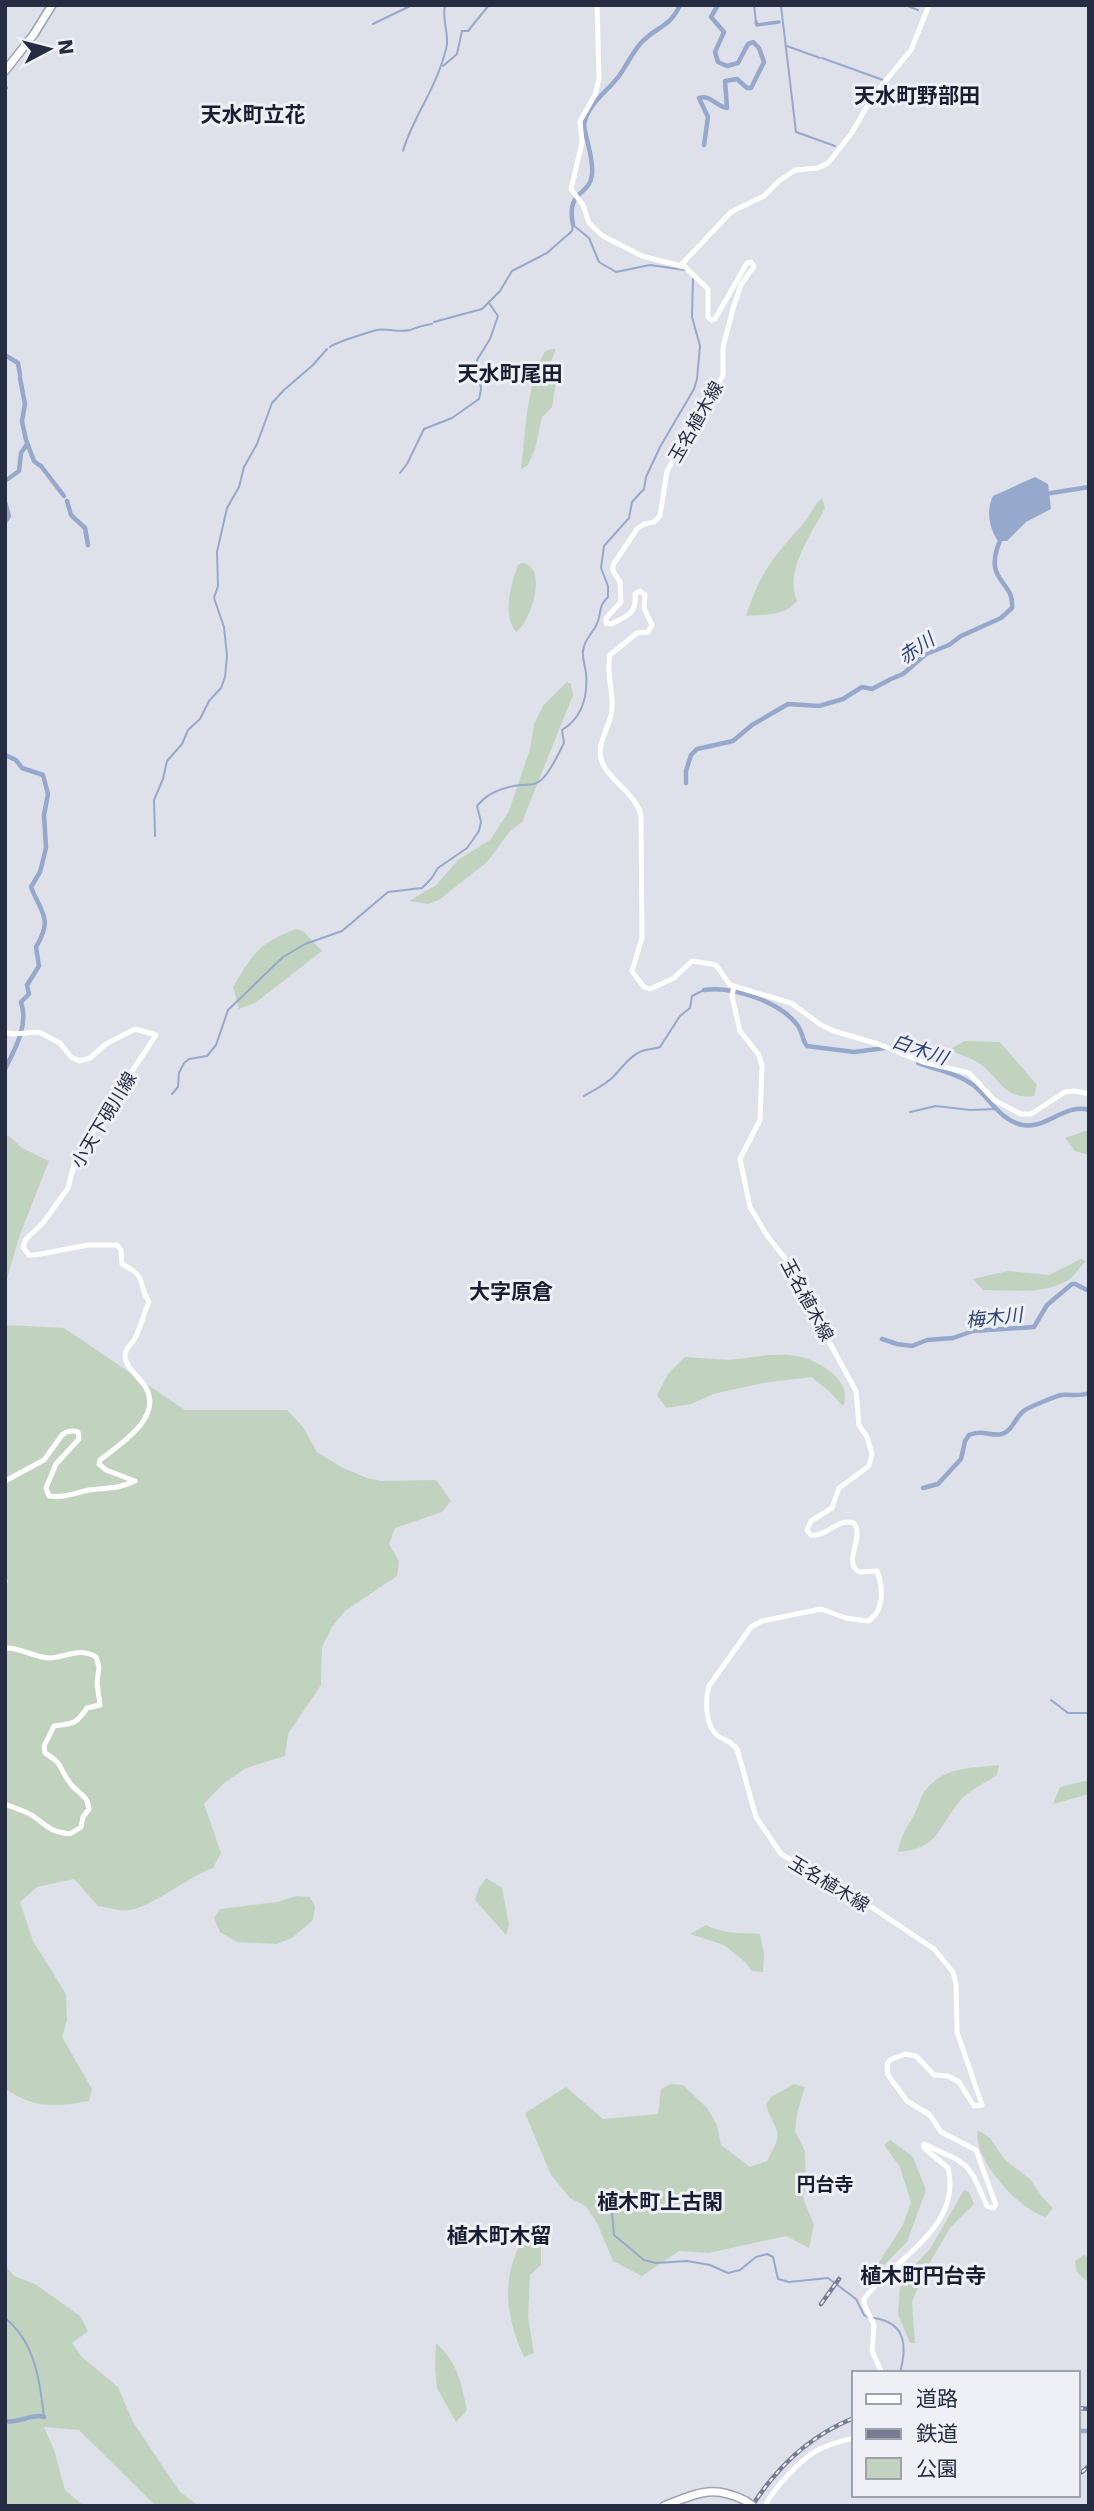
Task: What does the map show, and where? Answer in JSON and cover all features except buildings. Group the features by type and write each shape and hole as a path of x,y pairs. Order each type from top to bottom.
{"main road":[{"path":"5,71 34,34 52,5"},
{"path":"597,5 599,79 595,95 580,121 582,143 571,189 591,226 603,236 642,256 680,266 731,212 764,196 795,170 818,168 828,163 851,135 873,96 911,50 929,5"},
{"name":"玉名植木線","path":"680,266 685,267 706,285 709,295 708,317 713,320 747,263 751,262 754,266 741,285 734,305 723,347 723,375 710,396 701,419 688,434 667,471 660,516 654,522 640,526 613,565 613,571 620,582 621,601 607,617 606,623 611,624 632,612 636,605 635,594 639,591 645,595 645,608 652,625 648,632 637,633 610,655 608,670 612,713 600,746 603,766 636,803 641,816 642,938 632,967 635,977 644,987 650,989 674,978 689,963 697,961 716,965 733,990 740,1031 758,1055 762,1066 760,1120 740,1159 750,1207 768,1237 788,1262 856,1391 859,1425 867,1437 872,1454 869,1466 839,1488 832,1508 811,1521 807,1530 811,1535 819,1536 841,1522 854,1523 858,1534 853,1567 859,1572 877,1571 881,1597 876,1614 868,1620 846,1618 821,1609 762,1621 751,1627 709,1686 709,1722 716,1734 731,1742 737,1749 756,1817 781,1854 855,1896 934,1949 953,1972 956,1984 957,2032 982,2105 974,2106 963,2087 953,2077 934,2075 916,2056 905,2054 894,2058 887,2064 886,2069 906,2101 930,2115 941,2132 976,2150 996,2205 993,2208 987,2206 966,2166 924,2144 924,2148 948,2168 950,2200 928,2235 864,2299 874,2325 872,2351 881,2371"},
{"path":"733,990 791,1003 834,1031 878,1044 923,1062 969,1073 994,1100 1021,1114 1031,1114 1065,1092 1089,1094"},
{"name":"小天下硯川線","path":"5,1032 39,1032 60,1043 71,1057 79,1061 90,1058 106,1044 135,1029 156,1035 98,1124 74,1166 68,1188 43,1223 26,1239 23,1247 24,1252 35,1255 88,1245 119,1246 120,1261 139,1274 149,1303 135,1339 127,1347 125,1354 126,1363 148,1392 149,1408 145,1418 128,1439 100,1460 99,1464 106,1470 135,1481 118,1488 49,1496 46,1488 57,1464 79,1439 79,1432 75,1431 62,1435 39,1464 5,1481"},
{"path":"5,1648 18,1648 26,1653 46,1657 85,1652 96,1657 99,1667 97,1683 100,1705 87,1708 74,1724 54,1726 44,1746 45,1753 59,1761 70,1783 84,1794 89,1804 81,1827 69,1834 50,1830 33,1816 5,1804"},
{"path":"765,2506 777,2488 809,2456 825,2446 852,2439"},
{"path":"664,2506 708,2490 733,2494 750,2503"}],"green space":[{"path":"556,348 546,376 557,375 552,407 542,417 535,449 528,465 521,469 534,379 545,351"},
{"path":"822,498 825,508 796,566 794,589 797,601 780,612 746,616 768,566"},
{"path":"522,563 530,566 535,574 536,584 532,607 516,632 509,617 509,599 518,565"},
{"path":"567,682 571,684 573,695 522,822 510,831 487,862 439,900 428,904 409,901 436,885 458,860 490,840 509,811 530,749 534,724 543,706"},
{"path":"296,929 303,931 322,951 255,1003 239,1009 233,987 252,958 273,939"},
{"path":"965,1041 1000,1042 1037,1085 1034,1096 1014,1094 983,1066 950,1049"},
{"path":"1089,1132 1089,1155 1075,1151 1065,1138"},
{"path":"5,1136 49,1161 19,1237 5,1286"},
{"path":"1081,1259 1086,1261 1071,1278 1040,1290 983,1290 973,1279 1008,1271 1049,1275"},
{"path":"5,1325 64,1328 185,1410 287,1410 303,1427 317,1452 341,1467 381,1481 436,1480 451,1501 442,1512 395,1528 389,1544 399,1561 397,1576 345,1611 332,1627 322,1647 321,1685 288,1734 285,1756 246,1768 223,1784 204,1804 221,1853 213,1868 151,1902 130,1910 98,1906 74,1879 37,1887 20,1902 33,1941 66,1994 67,2020 62,2037 92,2089 89,2101 66,2104 35,2103 5,2088"},
{"path":"769,1355 804,1358 832,1372 843,1388 843,1406 811,1377 763,1383 713,1394 691,1404 666,1408 657,1395 668,1374 685,1357 729,1360"},
{"path":"999,1765 997,1775 964,1797 930,1842 922,1847 898,1852 903,1835 923,1794 931,1784 958,1770"},
{"path":"1089,1780 1089,1794 1053,1804 1060,1787"},
{"path":"486,1878 502,1888 509,1925 506,1935 475,1900"},
{"path":"296,1896 310,1897 315,1906 313,1920 292,1938 277,1944 237,1942 220,1932 214,1918 220,1909 277,1902"},
{"path":"706,1925 727,1932 760,1934 764,1954 763,1972 752,1971 724,1945 690,1934"},
{"path":"671,2084 683,2085 707,2108 717,2125 721,2145 750,2167 767,2161 776,2143 777,2133 766,2105 771,2097 794,2084 805,2087 795,2131 805,2151 806,2185 803,2198 814,2225 809,2248 786,2236 709,2253 679,2251 642,2276 613,2261 597,2223 586,2206 570,2198 551,2175 525,2113 566,2087 603,2119 658,2114 661,2089"},
{"path":"978,2130 990,2138 1005,2160 1030,2179 1053,2208 1046,2217 1023,2205 1000,2181 982,2154"},
{"path":"890,2140 913,2157 926,2190 907,2242 877,2272 874,2270 903,2225 911,2202 900,2167 884,2145"},
{"path":"964,2190 969,2192 974,2204 950,2228 926,2269 912,2302 915,2343 910,2343 898,2314 900,2287 909,2271 930,2249"},
{"path":"521,2242 541,2242 541,2265 530,2275 528,2317 534,2353 524,2357 513,2328 508,2285 510,2271"},
{"path":"1084,2255 1089,2259 1089,2283 1076,2271 1075,2261"},
{"path":"5,2265 14,2276 35,2284 80,2316 88,2331 72,2343 82,2357 118,2387 133,2422 180,2492 199,2506 156,2506 79,2430 44,2427 54,2450 65,2490 84,2506 5,2506"},
{"path":"436,2343 454,2366 463,2391 467,2410 456,2422 437,2388"}],"water":[{"path":"1035,477 1048,484 1051,509 1026,522 1007,541 998,541 990,519 993,496"}],"waterway":[{"path":"373,24 412,5"},
{"path":"403,151 445,54 445,5"},
{"path":"443,66 457,54 462,31 468,31 489,5"},
{"path":"573,225 575,199 587,187 592,175 584,125 586,117 641,43 667,23 680,5"},
{"path":"704,145 708,117 699,98 707,98 727,108 725,81 737,79 747,88 751,88 764,62 759,48 753,42 748,44 738,63 727,66 718,62 715,52 724,32 711,17 718,5"},
{"path":"754,5 756,22"},
{"path":"905,5 918,10"},
{"path":"781,6 796,132 835,146"},
{"path":"756,22 757,25 779,22"},
{"path":"787,46 820,58"},
{"path":"822,58 883,80"},
{"path":"5,84 5,90"},
{"path":"434,322 482,309 500,291 512,271 547,253 572,231 573,225 589,238 599,262 616,272 650,265 685,270"},
{"path":"172,1094 178,1087 179,1073 184,1063 189,1059 207,1056 216,1045 228,1010 283,957 305,944 342,931 388,892 422,888 438,868 467,848 479,831 481,822 477,806 481,801 502,789 536,783 545,777 551,768 564,743 562,730 575,719 585,698 584,646 597,625 601,606 608,597 608,586 601,568 604,546 629,518 632,502 644,489 646,477 660,447 694,389 697,379 700,346 692,317 693,278"},
{"path":"400,473 424,429 452,418 479,399 481,389 477,360 490,339 498,316 489,303"},
{"path":"330,347 377,330 406,331 432,324"},
{"path":"155,836 154,800 167,761 182,744 188,730 200,719 209,701 221,688 225,677 227,656 224,627 214,598 218,586 217,552 227,508 239,487 244,467 257,444 272,403 327,349"},
{"path":"5,355 18,363 20,375"},
{"path":"20,378 25,404 22,421 26,440 34,461 39,465"},
{"path":"5,481 19,471 21,453 27,444"},
{"path":"41,466 64,496"},
{"name":"赤川","path":"1045,494 1089,487"},
{"path":"67,501 71,515 85,528 88,545"},
{"path":"5,502 9,516 5,522"},
{"name":"赤川","path":"686,783 686,771 691,755 697,749 733,741 752,725 788,704 819,706 843,699 862,687 872,689 903,674 926,654 1001,618 1012,608 1009,591 996,572 996,551 1002,536"},
{"path":"5,755 16,760 22,768 43,775 48,794 44,815 46,848 40,872 31,887 45,923 36,947 39,966 27,985 29,994 21,1002 22,1028 5,1069"},
{"path":"584,1096 610,1080 634,1055 660,1047 680,1016 690,1008 692,996 704,990"},
{"name":"白木川","path":"704,990 742,993 768,1003 790,1017 801,1031 807,1046 854,1052 885,1048"},
{"name":"白木川","path":"918,1063 967,1081 1001,1114 1015,1123 1032,1125 1072,1110 1089,1110"},
{"path":"910,1112 936,1106 970,1110 996,1109"},
{"name":"梅木川","path":"882,1339 912,1346 927,1340 953,1338 973,1331 1034,1327 1047,1305 1072,1284 1089,1291"},
{"path":"923,1488 938,1484 961,1459 969,1435 1002,1434 1022,1413 1032,1407 1061,1395 1089,1393"},
{"path":"1051,1700 1068,1713 1089,1713"},
{"path":"599,2190 612,2213 614,2235 644,2260 656,2263 687,2261 710,2265 728,2273 740,2270 756,2257 767,2254 773,2257 778,2279 789,2282 828,2278 856,2299 864,2315 869,2318"},
{"path":"5,2318 29,2350 38,2376 44,2417"},
{"path":"874,2318 893,2325 899,2331 904,2345 900,2371"},
{"path":"5,2421 44,2417"},
{"path":"1080,2431 1089,2431"}],"railway":[{"path":"821,2304 839,2279"},
{"path":"1080,2408 1089,2409"},
{"path":"752,2506 772,2478 796,2454 823,2433 852,2419"},
{"path":"1082,2472 1089,2466"}],"district":[{"name":"天水町野部田","path":"917,96"},
{"name":"天水町立花","path":"253,115"},
{"name":"天水町尾田","path":"510,374"},
{"name":"大字原倉","path":"511,1292"},
{"name":"円台寺","path":"825,2184"},
{"name":"植木町上古閑","path":"660,2202"},
{"name":"植木町木留","path":"499,2236"},
{"name":"植木町円台寺","path":"923,2276"}]}
